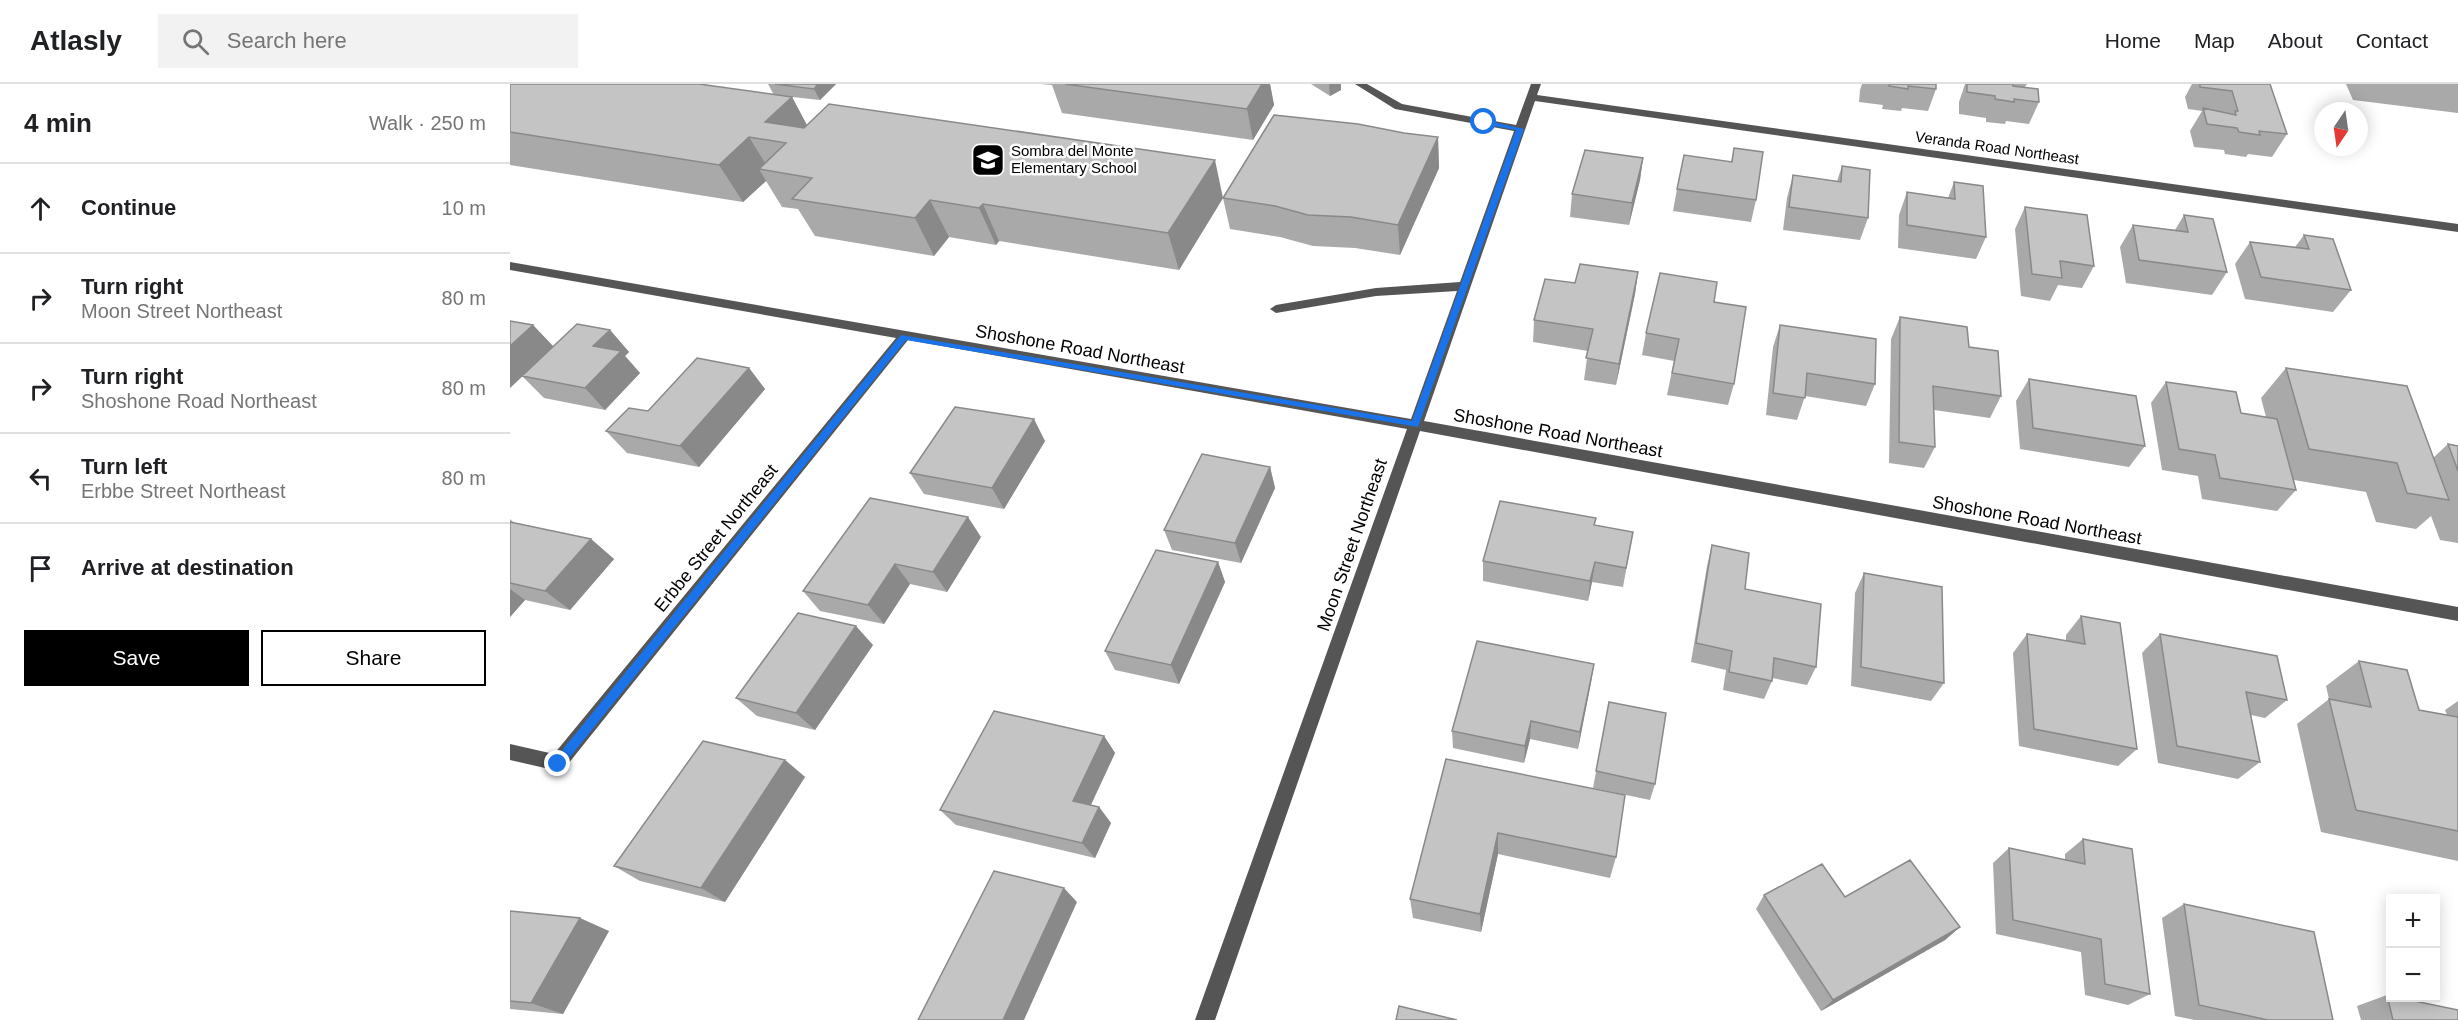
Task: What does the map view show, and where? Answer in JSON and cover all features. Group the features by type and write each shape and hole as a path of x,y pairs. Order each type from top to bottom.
{"street":[{"path":"1360,84 1399,107 1520,129"},
{"name":"Moon Street Northeast","path":"1205,1020 1534,91"},
{"name":"Veranda Road Northeast","path":"1534,91 2458,228"},
{"name":"Shoshone Road Northeast","path":"510,266 1415,425 2458,615"},
{"path":"1276,309 1376,292 1464,286"},
{"name":"Erbbe Street Northeast","path":"510,752 558,764 904,337"}],"building":[{"path":"510,84 699,84 792,97 765,122 804,128 829,104 1215,160 1168,233 983,204 979,208 930,200 915,218 792,199 812,178 759,169 786,143 749,137 719,165 510,132"},
{"path":"775,84 818,84 814,89"},
{"path":"1065,84 1262,84 1247,109"},
{"path":"1890,84 1936,84 1936,89 1908,86 1908,89 1889,86"},
{"path":"1967,84 2013,84 2013,86 2038,89 2039,102 2014,99 2014,102 1995,99 1995,96 1967,92"},
{"path":"2200,84 2270,84 2287,134 2259,131 2260,135 2239,132 2237,128 2207,124 2203,108 2236,115 2235,111 2238,111 2232,91 2200,87"},
{"path":"1274,115 1358,124 1438,137 1398,225 1351,217 1308,215 1275,206 1223,198"},
{"path":"1734,148 1763,152 1756,200 1677,189 1684,155 1732,162"},
{"path":"1585,150 1643,158 1632,203 1572,194"},
{"path":"1842,166 1870,170 1868,218 1789,207 1793,175 1841,182"},
{"path":"1954,182 1983,186 1986,237 1907,225 1907,192 1955,199"},
{"path":"2025,207 2087,215 2094,266 2060,261 2062,278 2032,274"},
{"path":"2184,215 2213,219 2227,272 2139,260 2133,225 2188,232"},
{"path":"2304,235 2333,239 2351,290 2261,277 2250,242 2309,249"},
{"path":"1580,264 1638,272 1619,364 1586,358 1593,329 1534,320 1545,279 1575,283"},
{"path":"1660,273 1717,282 1714,302 1746,307 1734,384 1672,373 1679,339 1646,333"},
{"path":"1900,317 1967,327 1969,347 1998,351 2001,396 1933,386 1935,447 1899,442"},
{"path":"510,321 533,325 510,346"},
{"path":"577,324 610,330 593,346 621,351 585,388 522,376"},
{"path":"1780,325 1876,339 1875,384 1807,373 1805,398 1773,393"},
{"path":"697,358 749,368 680,446 606,431 629,408 648,411"},
{"path":"2286,368 2407,386 2449,500 2407,493 2397,463 2309,449"},
{"path":"2029,379 2136,396 2145,446 2033,428"},
{"path":"2166,382 2236,392 2241,413 2277,419 2296,490 2220,478 2215,455 2179,449"},
{"path":"955,407 1034,419 992,488 910,473"},
{"path":"2448,444 2458,446 2458,471"},
{"path":"1202,454 1270,467 1235,543 1164,530"},
{"path":"870,498 968,517 933,572 895,564 868,605 803,591"},
{"path":"1500,501 1596,518 1594,525 1633,532 1626,568 1595,562 1590,581 1483,561"},
{"path":"510,522 591,539 545,591 510,583"},
{"path":"1712,545 1749,553 1745,589 1821,604 1816,667 1774,658 1772,681 1729,672 1732,651 1696,643"},
{"path":"1156,550 1218,562 1171,665 1105,651"},
{"path":"1864,573 1942,587 1944,683 1861,667"},
{"path":"798,613 856,626 796,713 736,698"},
{"path":"2081,616 2120,623 2137,749 2034,729 2027,634 2085,644"},
{"path":"2160,634 2277,656 2287,700 2246,692 2260,762 2177,746"},
{"path":"1477,641 1594,664 1580,732 1531,721 1525,746 1452,731"},
{"path":"2359,661 2407,670 2419,710 2458,717 2458,831 2356,810 2329,699 2371,707"},
{"path":"1609,702 1666,713 1655,784 1596,771"},
{"path":"994,711 1104,736 1073,801 1099,807 1082,843 940,810"},
{"path":"703,741 785,760 701,888 614,866"},
{"path":"1446,759 1625,795 1616,857 1498,833 1480,914 1410,899"},
{"path":"2083,839 2132,849 2150,994 2105,984 2101,939 2013,920 2009,848 2085,864"},
{"path":"1910,860 1960,927 1833,1000 1764,895 1822,864 1845,897"},
{"path":"994,871 1064,888 1003,1020 918,1020"},
{"path":"2184,904 2314,932 2333,1020 2268,1020 2199,1005"},
{"path":"510,911 580,918 531,1003 510,1001"},
{"path":"2389,1002 2419,1002 2458,1010 2458,1020 2393,1020"},
{"path":"1399,1006 1457,1020 1396,1020"}],"place":[{"name":"Sombra del Monte Elementary School","path":"988,160"}],"route":[{"path":"558,764 904,337 1415,425 1520,129 1484,122"}]}
